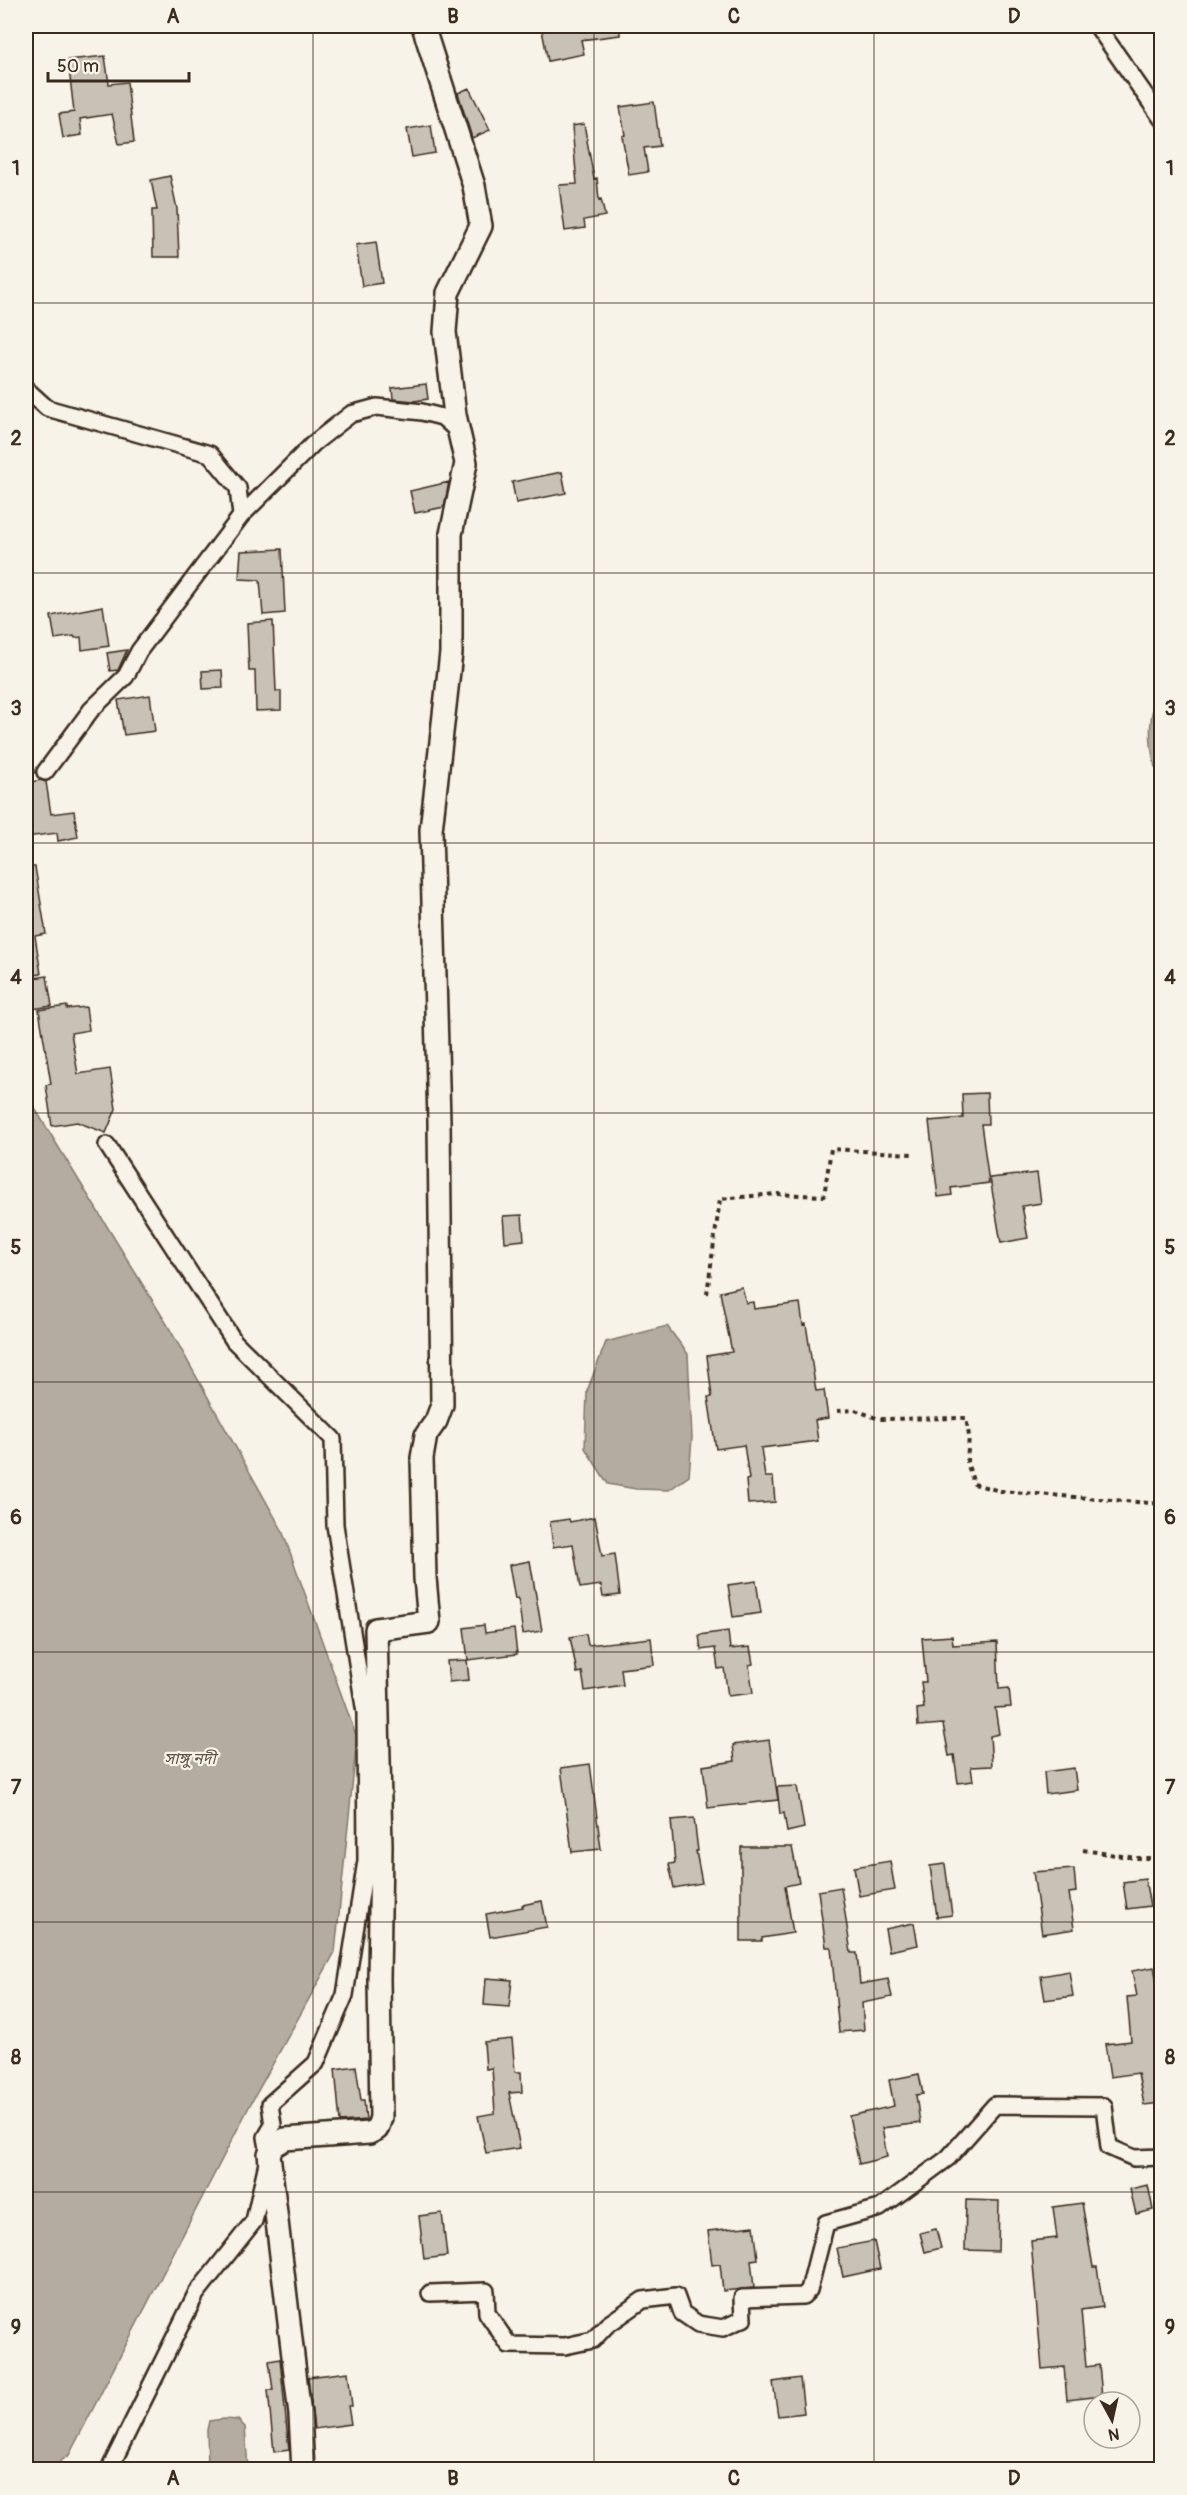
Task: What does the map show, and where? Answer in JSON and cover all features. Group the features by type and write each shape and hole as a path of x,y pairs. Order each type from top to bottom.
{"main road":[{"path":"303,2469 300,2415 269,2154 272,2147 285,2139 369,2133 377,2129 381,2118 379,1979 381,1846 376,1629 429,1622 425,1578 422,1458 426,1435 436,1421 442,1405 443,1346 431,830 451,653 451,534 466,463 455,415 445,332 448,293 481,226 474,186 423,26"}],"street":[{"path":"1097,26 1161,119"},
{"path":"26,389 47,408 210,454 238,488 241,516"},
{"path":"45,772 91,710 126,676 139,651 241,516 314,443 351,414 377,407 422,411 442,417 460,433"},
{"path":"107,1145 234,1341 333,1440 335,1525 365,1713 366,1861 345,1995 316,2063 270,2104 273,2125 266,2137 269,2154 254,2221 196,2294 109,2469"},
{"path":"430,2293 486,2291 487,2313 509,2345 565,2346 593,2340 607,2325 643,2300 676,2296 682,2313 698,2324 723,2328 743,2319 742,2298 803,2296 808,2290 826,2223 880,2208 948,2158 995,2105 1104,2106 1109,2147 1134,2158 1161,2157"}],"path":[{"path":"707,1294 720,1199 775,1194 824,1196 831,1149 912,1154"},
{"path":"837,1411 855,1410 879,1419 966,1418 969,1436 967,1462 974,1484 1000,1491 1161,1504"},
{"path":"1083,1850 1136,1858 1161,1858"}],"water":[{"path":"1161,689 1161,767 1155,767 1150,727 1153,707"},
{"name":"সাঙ্গু নদী","path":"26,1094 168,1326 282,1530 357,1738 335,1952 250,2105 69,2455 50,2469 26,2469"},
{"path":"667,1326 688,1354 692,1438 689,1476 669,1490 636,1489 608,1484 585,1448 587,1391 606,1342"},
{"path":"238,2420 245,2427 248,2469 208,2469 207,2430 209,2421"}],"building":[{"path":"566,26 620,26 620,35 581,40 584,54 548,61 542,30"},
{"path":"105,56 109,84 127,82 134,142 119,144 112,114 80,119 82,135 63,138 59,114 74,112 68,60"},
{"path":"469,88 490,130 472,138 458,93"},
{"path":"654,102 660,146 644,148 648,172 629,175 622,136 625,135 620,107"},
{"path":"584,124 594,179 597,178 599,200 601,199 605,216 584,220 585,228 565,231 559,185 577,184 572,126"},
{"path":"431,125 435,153 412,157 407,129"},
{"path":"170,176 177,209 179,257 153,257 152,210 157,210 151,180"},
{"path":"376,242 382,283 362,286 356,245"},
{"path":"426,384 428,399 414,401 393,399 392,388"},
{"path":"562,472 566,493 516,503 512,482"},
{"path":"449,482 444,507 415,513 410,491"},
{"path":"282,549 285,613 263,615 260,580 239,579 241,551"},
{"path":"103,606 109,646 82,650 81,637 55,639 51,616"},
{"path":"273,621 276,691 281,691 281,710 256,711 255,671 249,671 247,623"},
{"path":"127,650 118,670 110,671 107,653"},
{"path":"222,670 223,688 203,689 202,671"},
{"path":"150,695 155,731 124,735 118,700"},
{"path":"41,780 46,782 51,814 74,811 78,837 58,841 57,833 26,837 26,783"},
{"path":"26,867 35,867 46,934 35,936 41,974 26,976"},
{"path":"47,976 52,1006 32,1009 27,979"},
{"path":"67,1006 67,1009 86,1007 89,1030 71,1033 78,1074 110,1069 116,1109 106,1133 77,1122 52,1126 46,1085 51,1084 39,1010"},
{"path":"987,1093 988,1124 981,1124 989,1183 951,1188 952,1195 938,1197 929,1121 963,1118 962,1094"},
{"path":"1037,1173 1041,1203 1022,1206 1028,1238 1001,1243 990,1178"},
{"path":"522,1215 524,1240 505,1242 503,1216"},
{"path":"742,1287 746,1303 753,1302 754,1309 800,1303 803,1325 806,1324 816,1391 824,1390 828,1418 815,1420 818,1441 761,1448 765,1477 773,1477 775,1502 748,1504 746,1480 749,1479 744,1445 716,1449 708,1397 712,1397 707,1356 732,1352 720,1292"},
{"path":"595,1517 602,1556 615,1554 620,1595 603,1597 601,1585 580,1588 573,1544 553,1547 550,1522 569,1519 570,1522"},
{"path":"530,1561 542,1631 523,1634 518,1598 515,1599 509,1565"},
{"path":"756,1581 761,1613 733,1617 728,1585"},
{"path":"484,1625 485,1633 514,1629 517,1654 468,1660 464,1628"},
{"path":"728,1631 730,1649 750,1647 753,1664 749,1665 753,1693 728,1696 724,1668 718,1669 715,1648 701,1650 699,1635"},
{"path":"586,1634 588,1645 651,1638 654,1665 621,1669 623,1685 585,1691 582,1672 577,1673 570,1637"},
{"path":"952,1636 953,1645 997,1642 999,1689 1009,1688 1011,1707 995,1708 999,1734 990,1736 992,1766 971,1767 973,1781 958,1783 954,1755 949,1756 943,1724 918,1726 917,1709 924,1708 921,1682 926,1682 922,1638"},
{"path":"467,1660 469,1680 449,1682 447,1661"},
{"path":"769,1740 778,1800 708,1808 703,1766 735,1761 733,1745"},
{"path":"590,1764 601,1849 572,1852 561,1768"},
{"path":"1074,1768 1077,1790 1046,1794 1044,1772"},
{"path":"797,1786 804,1828 787,1832 784,1813 780,1814 777,1787"},
{"path":"694,1818 698,1851 696,1851 702,1883 674,1888 669,1864 675,1863 671,1820"},
{"path":"741,1847 792,1847 799,1883 785,1886 793,1933 762,1938 762,1941 741,1941"},
{"path":"890,1861 895,1890 859,1896 854,1867"},
{"path":"945,1864 952,1915 937,1917 930,1866"},
{"path":"1074,1869 1076,1892 1069,1893 1074,1929 1042,1934 1033,1872"},
{"path":"1145,1879 1150,1906 1127,1909 1123,1882"},
{"path":"841,1887 851,1953 857,1953 860,1984 888,1979 892,1997 862,2003 864,2030 839,2032 831,1947 826,1947 818,1891"},
{"path":"542,1901 547,1927 490,1937 486,1914"},
{"path":"914,1923 918,1945 889,1951 885,1929"},
{"path":"1154,1967 1159,1993 1161,1993 1161,2103 1144,2105 1138,2073 1110,2077 1105,2044 1131,2041 1127,1997 1137,1996 1132,1971"},
{"path":"1069,1971 1073,1996 1045,2000 1041,1976"},
{"path":"486,1978 512,1980 509,2007 484,2005"},
{"path":"512,2039 515,2072 521,2072 522,2092 509,2093 520,2148 486,2153 478,2116 495,2113 492,2068 486,2069 484,2042"},
{"path":"356,2066 366,2120 340,2122 335,2069"},
{"path":"919,2074 923,2094 916,2095 920,2123 882,2128 887,2157 859,2164 849,2116 894,2106 889,2080"},
{"path":"1148,2185 1153,2210 1136,2214 1130,2189"},
{"path":"966,2200 999,2201 998,2251 965,2250"},
{"path":"1082,2203 1093,2267 1097,2267 1103,2307 1081,2310 1086,2367 1099,2365 1101,2390 1082,2390 1082,2398 1067,2400 1064,2367 1042,2369 1031,2241 1057,2238 1053,2207"},
{"path":"442,2213 447,2256 424,2259 419,2216"},
{"path":"754,2226 758,2259 751,2260 754,2288 723,2291 720,2264 712,2265 708,2231"},
{"path":"936,2229 941,2248 925,2252 920,2233"},
{"path":"874,2241 880,2269 843,2277 837,2248"},
{"path":"280,2359 289,2450 274,2452 268,2390 273,2390 269,2361"},
{"path":"348,2372 352,2406 348,2406 351,2424 314,2429 308,2377"},
{"path":"800,2378 804,2413 778,2416 773,2382"}]}
